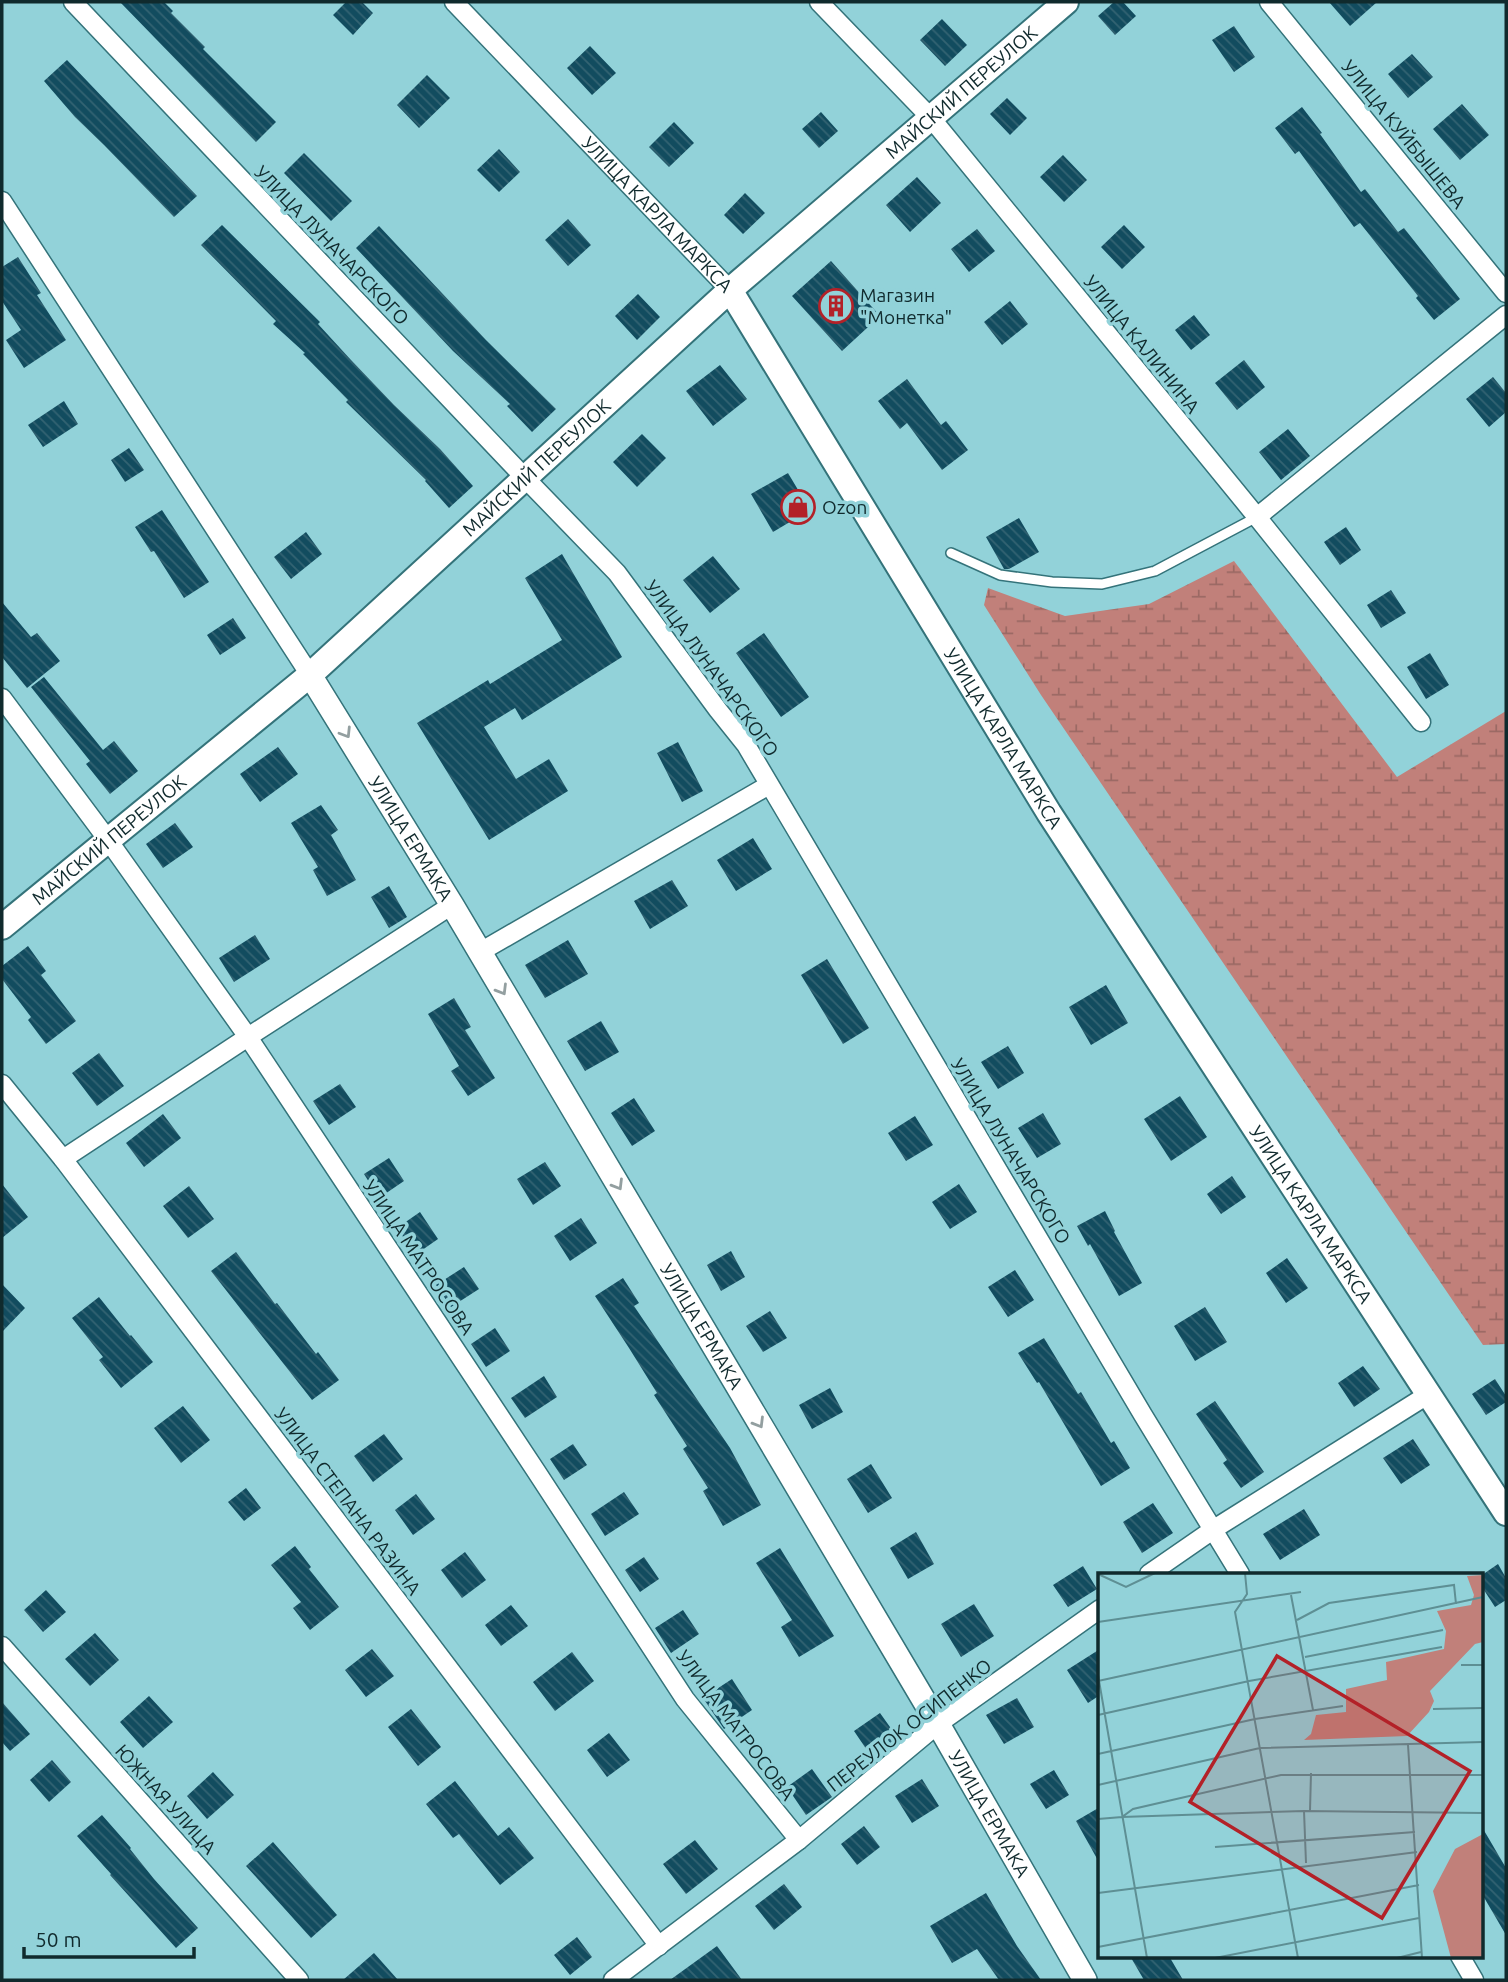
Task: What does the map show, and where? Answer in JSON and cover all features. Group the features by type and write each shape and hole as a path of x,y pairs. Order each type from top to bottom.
{"main road":[{"name":"МАЙСКИЙ ПЕРЕУЛОК","path":"2,927 310,674 730,290 1066,2"},
{"name":"УЛИЦА КАРЛА МАРКСА","path":"730,290 1049,813 1506,1513"}],"street":[{"name":"УЛИЦА ЛУНАЧАРСКОГО","path":"72,2 617,573 746,745 1239,1573"},
{"name":"УЛИЦА КАРЛА МАРКСА","path":"454,2 730,290"},
{"name":"УЛИЦА КАЛИНИНА","path":"819,2 931,118 1421,722"},
{"name":"УЛИЦА КУЙБЫШЕВА","path":"1269,2 1506,293"},
{"path":"2,201 310,674"},
{"path":"1257,517 1506,315"},
{"name":"УЛИЦА ЕРМАКА","path":"310,674 452,905 938,1724 1085,1980"},
{"name":"УЛИЦА МАТРОСОВА","path":"2,698 248,1037 685,1699 799,1840"},
{"path":"480,953 769,785"},
{"path":"63,1159 452,905"},
{"name":"УЛИЦА СТЕПАНА РАЗИНА","path":"2,1084 63,1159 659,1946"},
{"path":"1150,1573 1214,1529 1429,1394"},
{"name":"ПЕРЕУЛОК ОСИПЕНКО","path":"613,1980 799,1840 938,1724 1098,1610"},
{"name":"ЮЖНАЯ УЛИЦА","path":"2,1646 299,1980"},
{"path":"1461,1958 1474,1980"}],"lane":[{"path":"951,553 1000,575 1052,582 1102,584 1155,571 1257,517"}],"green space":[{"path":"1234,561 1397,777 1506,711 1506,1344 1483,1345 1041,695 984,605 988,588 1065,616 1149,604"}],"building":[{"path":"120,2 164,2 173,11 171,13 205,47 203,49 276,122 256,142"},
{"path":"346,2 362,2 373,13 353,35 333,15"},
{"path":"1114,2 1123,2 1136,16 1115,35 1098,16"},
{"path":"1329,2 1377,2 1350,26"},
{"path":"942,19 967,45 945,66 920,40"},
{"path":"1234,26 1255,57 1234,72 1212,40"},
{"path":"590,46 616,73 592,95 567,68"},
{"path":"1412,54 1433,77 1408,98 1388,74"},
{"path":"67,60 197,196 174,217 75,117 44,81"},
{"path":"427,75 450,98 419,128 397,105"},
{"path":"1007,98 1027,118 1010,135 990,114"},
{"path":"1462,104 1489,135 1460,160 1433,129"},
{"path":"1302,107 1361,192 1365,189 1398,232 1404,228 1460,299 1434,320 1360,223 1354,227 1299,151 1295,154 1275,128"},
{"path":"821,112 838,131 819,148 802,129"},
{"path":"674,122 694,143 669,167 649,147"},
{"path":"499,149 520,172 499,192 477,170"},
{"path":"304,153 352,201 331,221 284,173"},
{"path":"1063,155 1087,180 1064,202 1040,177"},
{"path":"917,177 941,203 910,232 886,205"},
{"path":"745,193 765,213 743,234 724,215"},
{"path":"568,219 591,245 568,266 545,240"},
{"path":"222,225 320,322 318,324 351,360 473,486 449,508 426,480 346,402 348,400 303,354 305,353 273,324 276,321 201,245"},
{"path":"1124,225 1145,247 1122,269 1101,247"},
{"path":"379,226 486,340 556,409 532,432 507,406 510,404 453,351 356,248"},
{"path":"977,229 995,251 969,272 951,249"},
{"path":"18,257 41,293 37,295 66,340 24,368 6,340 21,330 2,301 2,267"},
{"name":"Магазин \"Монетка\"","path":"831,261 880,316 842,351 792,296"},
{"path":"638,294 660,317 637,340 615,316"},
{"path":"1010,301 1028,324 1002,345 984,322"},
{"path":"1194,315 1210,335 1191,350 1175,330"},
{"path":"1244,360 1265,387 1237,410 1215,383"},
{"path":"720,365 747,399 713,426 686,391"},
{"path":"1493,377 1506,393 1506,412 1489,427 1466,399"},
{"path":"907,379 941,425 946,421 968,450 942,470 907,423 900,429 878,401"},
{"path":"64,401 78,424 43,447 28,425"},
{"path":"1288,429 1310,456 1281,480 1259,452"},
{"path":"642,434 666,458 637,487 613,462"},
{"path":"129,448 144,470 125,482 111,460"},
{"path":"788,473 810,510 773,532 751,494"},
{"path":"162,510 209,582 184,598 135,527"},
{"path":"1019,518 1039,552 1009,569 1004,569 986,537"},
{"path":"1346,527 1361,550 1340,565 1324,542"},
{"path":"306,532 322,554 291,579 274,557"},
{"path":"562,554 622,657 522,720 515,708 484,727 516,779 549,759 568,791 489,840 417,723 488,680 490,684 562,640 525,578"},
{"path":"713,556 740,589 710,613 683,580"},
{"path":"1391,590 1406,613 1381,628 1367,605"},
{"path":"2,602 31,637 37,633 60,661 27,688 2,657"},
{"path":"233,618 246,638 220,655 207,635"},
{"path":"764,633 809,697 781,717 736,653"},
{"path":"1430,653 1449,685 1426,699 1407,667"},
{"path":"44,677 103,750 114,741 138,771 110,794 86,764 90,761 31,687"},
{"path":"678,742 703,791 682,802 657,753"},
{"path":"278,747 298,774 260,802 240,774"},
{"path":"321,805 338,830 331,835 356,880 327,896 313,870 318,867 291,823"},
{"path":"175,823 193,847 163,868 146,844"},
{"path":"753,838 772,869 736,891 717,860"},
{"path":"672,880 688,906 650,929 634,901"},
{"path":"389,886 407,917 389,928 371,897"},
{"path":"255,935 270,959 234,982 219,958"},
{"path":"568,940 588,974 545,998 525,965"},
{"path":"28,946 46,971 41,975 76,1021 46,1044 28,1020 31,1017 2,979 2,966"},
{"path":"827,959 869,1028 843,1044 801,975"},
{"path":"1106,985 1128,1023 1091,1045 1069,1007"},
{"path":"454,998 471,1027 465,1030 495,1078 468,1096 451,1071 459,1066 428,1014"},
{"path":"601,1021 619,1052 585,1071 567,1041"},
{"path":"1008,1046 1024,1073 998,1089 981,1062"},
{"path":"99,1053 124,1086 97,1106 72,1073"},
{"path":"340,1084 356,1107 329,1125 313,1101"},
{"path":"1180,1096 1207,1137 1171,1161 1144,1119"},
{"path":"634,1098 655,1131 632,1146 611,1113"},
{"path":"1043,1113 1061,1144 1037,1158 1018,1128"},
{"path":"163,1114 181,1138 144,1167 126,1143"},
{"path":"915,1116 933,1145 906,1161 888,1133"},
{"path":"389,1158 404,1181 379,1198 364,1174"},
{"path":"545,1162 561,1186 533,1205 517,1179"},
{"path":"1232,1176 1246,1197 1221,1214 1207,1194"},
{"path":"2,1184 28,1217 2,1238"},
{"path":"959,1184 977,1212 950,1229 932,1202"},
{"path":"189,1186 214,1219 188,1238 163,1206"},
{"path":"1105,1211 1142,1283 1119,1296 1077,1226"},
{"path":"420,1212 438,1239 415,1255 397,1228"},
{"path":"581,1218 597,1243 570,1261 554,1236"},
{"path":"731,1251 745,1277 721,1291 707,1265"},
{"path":"236,1252 275,1304 277,1303 339,1380 312,1400 211,1271"},
{"path":"1287,1258 1308,1288 1286,1303 1266,1273"},
{"path":"464,1267 479,1289 451,1307 436,1285"},
{"path":"1015,1270 1034,1300 1008,1317 988,1287"},
{"path":"623,1278 639,1303 634,1306 730,1448 761,1505 723,1526 703,1491 708,1488 683,1449 687,1446 654,1395 657,1393 595,1296"},
{"path":"2,1284 25,1308 2,1332"},
{"path":"99,1297 153,1362 121,1388 99,1360 103,1357 72,1318"},
{"path":"1205,1307 1227,1342 1195,1361 1174,1326"},
{"path":"770,1311 787,1338 763,1352 746,1326"},
{"path":"495,1328 510,1351 486,1367 471,1344"},
{"path":"1044,1338 1078,1394 1081,1392 1111,1443 1114,1441 1130,1468 1101,1486 1039,1382 1037,1383 1018,1353"},
{"path":"1363,1366 1380,1389 1354,1407 1338,1383"},
{"path":"544,1376 557,1397 525,1418 511,1398"},
{"path":"1495,1379 1506,1396 1506,1402 1486,1415 1472,1394"},
{"path":"830,1388 843,1412 812,1429 799,1405"},
{"path":"1215,1401 1264,1472 1241,1488 1223,1463 1227,1460 1196,1414"},
{"path":"183,1406 210,1440 181,1463 154,1428"},
{"path":"384,1434 403,1459 373,1482 354,1456"},
{"path":"1413,1439 1430,1465 1401,1484 1383,1458"},
{"path":"573,1444 587,1465 564,1480 550,1459"},
{"path":"871,1464 892,1498 868,1513 847,1479"},
{"path":"246,1488 261,1508 244,1521 228,1502"},
{"path":"624,1492 639,1514 605,1536 591,1514"},
{"path":"416,1494 435,1519 413,1535 395,1510"},
{"path":"1153,1503 1173,1533 1142,1553 1123,1522"},
{"path":"1304,1509 1320,1535 1280,1560 1263,1534"},
{"path":"916,1532 934,1564 908,1579 890,1548"},
{"path":"295,1546 311,1567 309,1569 339,1607 310,1630 293,1608 301,1602 271,1565"},
{"path":"780,1548 834,1636 799,1657 781,1627 792,1620 756,1563"},
{"path":"465,1552 486,1580 462,1598 441,1570"},
{"path":"644,1557 659,1579 640,1592 625,1570"},
{"path":"1498,1564 1506,1578 1506,1600 1495,1607 1484,1590 1484,1574"},
{"path":"1083,1566 1097,1589 1068,1607 1053,1585"},
{"path":"46,1590 66,1612 43,1632 24,1610"},
{"path":"974,1604 994,1636 961,1657 941,1624"},
{"path":"511,1605 528,1626 501,1646 485,1625"},
{"path":"683,1610 699,1634 671,1653 655,1628"},
{"path":"95,1633 119,1660 90,1686 65,1659"},
{"path":"372,1649 394,1676 366,1697 345,1670"},
{"path":"1098,1650 1098,1696 1088,1703 1067,1670"},
{"path":"572,1652 594,1681 555,1711 533,1682"},
{"path":"732,1679 752,1710 724,1729 703,1698"},
{"path":"149,1696 173,1722 143,1748 120,1722"},
{"path":"1017,1698 1034,1727 1004,1744 986,1715"},
{"path":"2,1702 30,1734 10,1751 2,1742"},
{"path":"411,1709 441,1747 418,1766 388,1727"},
{"path":"880,1713 900,1741 875,1762 854,1731"},
{"path":"609,1733 630,1760 607,1777 587,1750"},
{"path":"52,1760 71,1782 49,1802 30,1780"},
{"path":"812,1769 832,1797 806,1815 787,1787"},
{"path":"1054,1770 1069,1795 1046,1809 1030,1784"},
{"path":"213,1772 234,1795 207,1819 187,1796"},
{"path":"922,1779 939,1806 912,1823 895,1796"},
{"path":"455,1781 498,1836 509,1827 534,1858 500,1885 459,1834 453,1838 426,1804"},
{"path":"1098,1808 1098,1860 1076,1821"},
{"path":"102,1815 198,1928 176,1948 77,1836"},
{"path":"864,1826 880,1847 857,1865 841,1844"},
{"path":"1484,1830 1506,1868 1506,1935 1484,1897"},
{"path":"695,1840 718,1869 686,1894 663,1864"},
{"path":"273,1842 337,1915 311,1938 246,1866"},
{"path":"784,1884 802,1907 774,1930 755,1906"},
{"path":"986,1893 1017,1946 1041,1980 999,1980 977,1949 952,1963 930,1926"},
{"path":"577,1937 592,1957 570,1975 554,1955"},
{"path":"717,1946 742,1980 670,1980"},
{"path":"374,1953 398,1980 343,1980"},
{"path":"1131,1958 1170,1958 1183,1980 1144,1980"}],"place":[{"name":"Магазин \"Монетка\"","path":"836,306"},
{"name":"Ozon","path":"798,507"}]}
